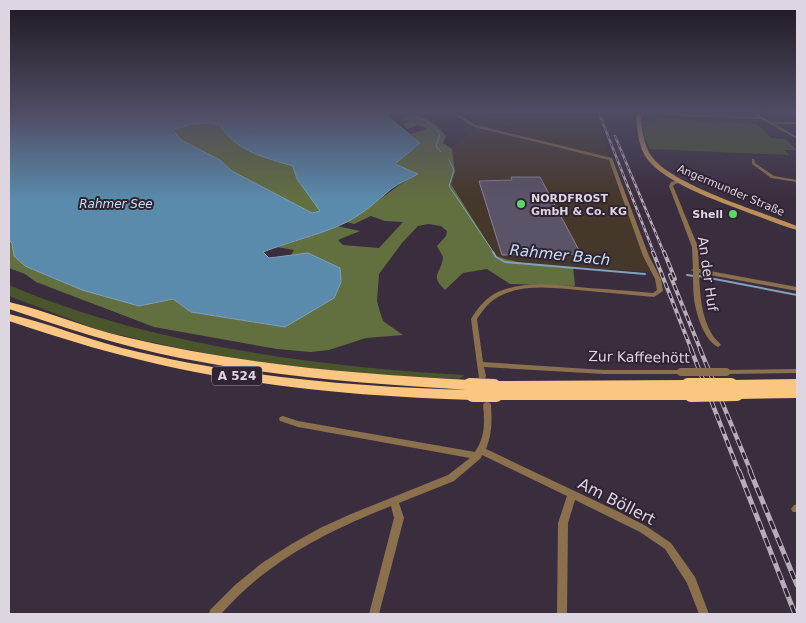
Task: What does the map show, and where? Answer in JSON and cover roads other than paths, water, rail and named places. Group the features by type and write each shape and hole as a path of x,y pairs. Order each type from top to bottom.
{"highway":[{"name":"A 524","path":"9,305 101,336 191,357 332,377 472,390 492,395 734,389 797,384"},
{"name":"A 524","path":"9,317 60,336 182,367 327,388 389,393 472,390"},
{"name":"A 524","path":"734,389 797,393"}],"main road":[{"name":"Angermunder Straße","path":"643,142 651,160 680,181 797,228"}],"street":[{"path":"482,376 474,319 486,302 506,290 544,286 657,294 660,291 658,279 646,256 611,159 541,142"},
{"path":"753,160 753,163 769,175 797,181"},
{"name":"An der Huf","path":"680,181 673,183 671,186 695,247 694,274 697,299 702,320 711,338 718,345"},
{"path":"694,274 797,289"},
{"name":"Zur Kaffeehött","path":"480,364 604,372 797,371"},
{"path":"214,614 238,589 284,552 336,523 451,478 480,453 488,431 492,395"},
{"path":"283,419 298,424 480,453"},
{"name":"Am Böllert","path":"480,453 643,529 668,546 691,580 704,614"},
{"path":"562,614 563,523 572,495"},
{"path":"374,614 399,518 394,500"}],"water":[{"name":"Rahmer See","path":"9,142 185,142 220,160 232,171 312,213 320,211 297,179 293,166 252,152 236,142 420,143 395,164 418,174 394,187 365,211 347,222 326,231 263,252 269,258 308,253 340,268 341,282 334,298 285,327 191,312 173,299 139,306 82,290 25,266 14,256 12,243 9,240"}],"waterway":[{"name":"Rahmer Bach","path":"437,142 436,146 441,152"},
{"name":"Rahmer Bach","path":"449,160 454,170 449,186 494,253"},
{"name":"Rahmer Bach","path":"493,252 496,257 505,262 645,274"},
{"name":"Rahmer Bach","path":"687,275 694,276"},
{"name":"Rahmer Bach","path":"699,276 797,295"}],"railway":[{"path":"610,142 654,253"},
{"path":"618,142 664,253"},
{"path":"653,252 692,351"},
{"path":"664,252 675,279"},
{"path":"670,275 701,351"},
{"path":"691,349 739,472"},
{"path":"700,349 751,472"},
{"path":"739,471 795,614"},
{"path":"750,471 797,585"}],"place":[{"name":"NORDFROST GmbH & Co. KG","path":"521,204"},
{"name":"Shell","path":"733,214"}]}
